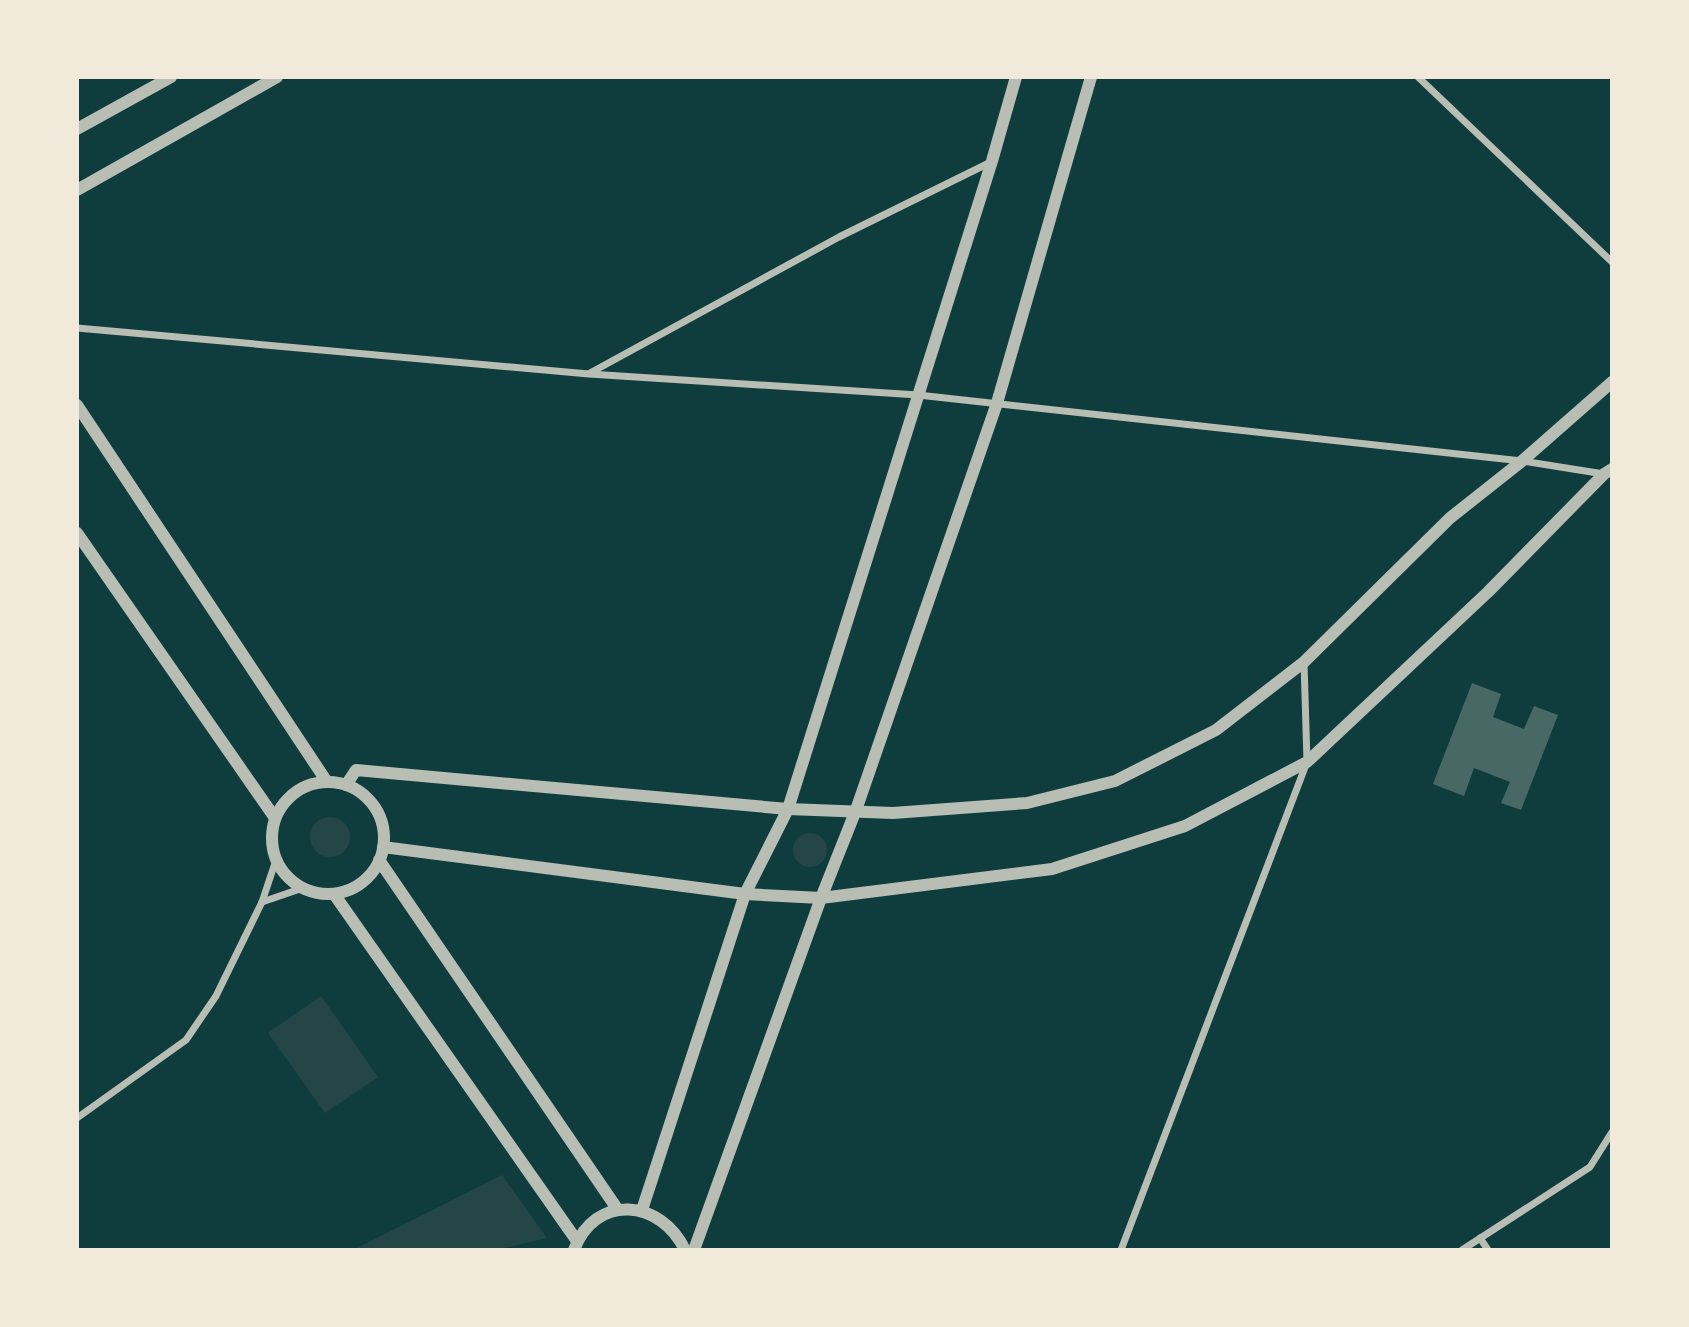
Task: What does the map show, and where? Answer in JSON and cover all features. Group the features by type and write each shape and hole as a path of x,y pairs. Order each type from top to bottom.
{"street":[{"path":"77,129 171,77"},
{"path":"77,191 277,77"},
{"path":"642,1210 745,894 788,809 1016,77"},
{"path":"694,1250 821,898 856,810 997,403 1091,77"},
{"path":"1418,77 1612,262"},
{"path":"589,374 839,237 992,161"},
{"path":"77,328 589,374 918,395 1608,471"},
{"path":"346,785 356,770 788,809 893,813 1027,803 1115,781 1216,730 1304,662 1450,518 1522,461 1612,382"},
{"path":"77,405 327,782"},
{"path":"381,854 745,894 821,898 1052,869 1185,826 1307,762 1488,592 1608,471"},
{"path":"77,533 275,818"},
{"path":"1121,1250 1307,762 1304,662"},
{"path":"313,783 346,785 360,792 371,803 379,817 384,832 381,854 372,873 348,890 334,894 303,888 287,877 276,860 272,846 275,818 290,796 313,783"},
{"path":"381,854 618,1210"},
{"path":"77,1118 186,1040 216,996 262,902 276,860"},
{"path":"262,902 303,888"},
{"path":"334,894 575,1246 587,1226 601,1216 618,1210 642,1210 660,1218 675,1231 685,1250"},
{"path":"1462,1250 1590,1167 1612,1132"},
{"path":"1480,1238 1488,1250"}],"shaded area":[{"path":"330,817 344,823 350,837 344,851 330,857 316,851 310,837 316,823"},
{"path":"810,833 822,838 827,850 822,862 810,867 798,862 793,850 798,838"},
{"path":"321,996 378,1077 325,1113 268,1033"},
{"path":"502,1175 547,1238 496,1250 353,1250"}],"building":[{"path":"1472,683 1501,694 1493,717 1524,729 1534,706 1558,715 1521,810 1501,803 1510,782 1474,768 1464,796 1433,784"}]}
